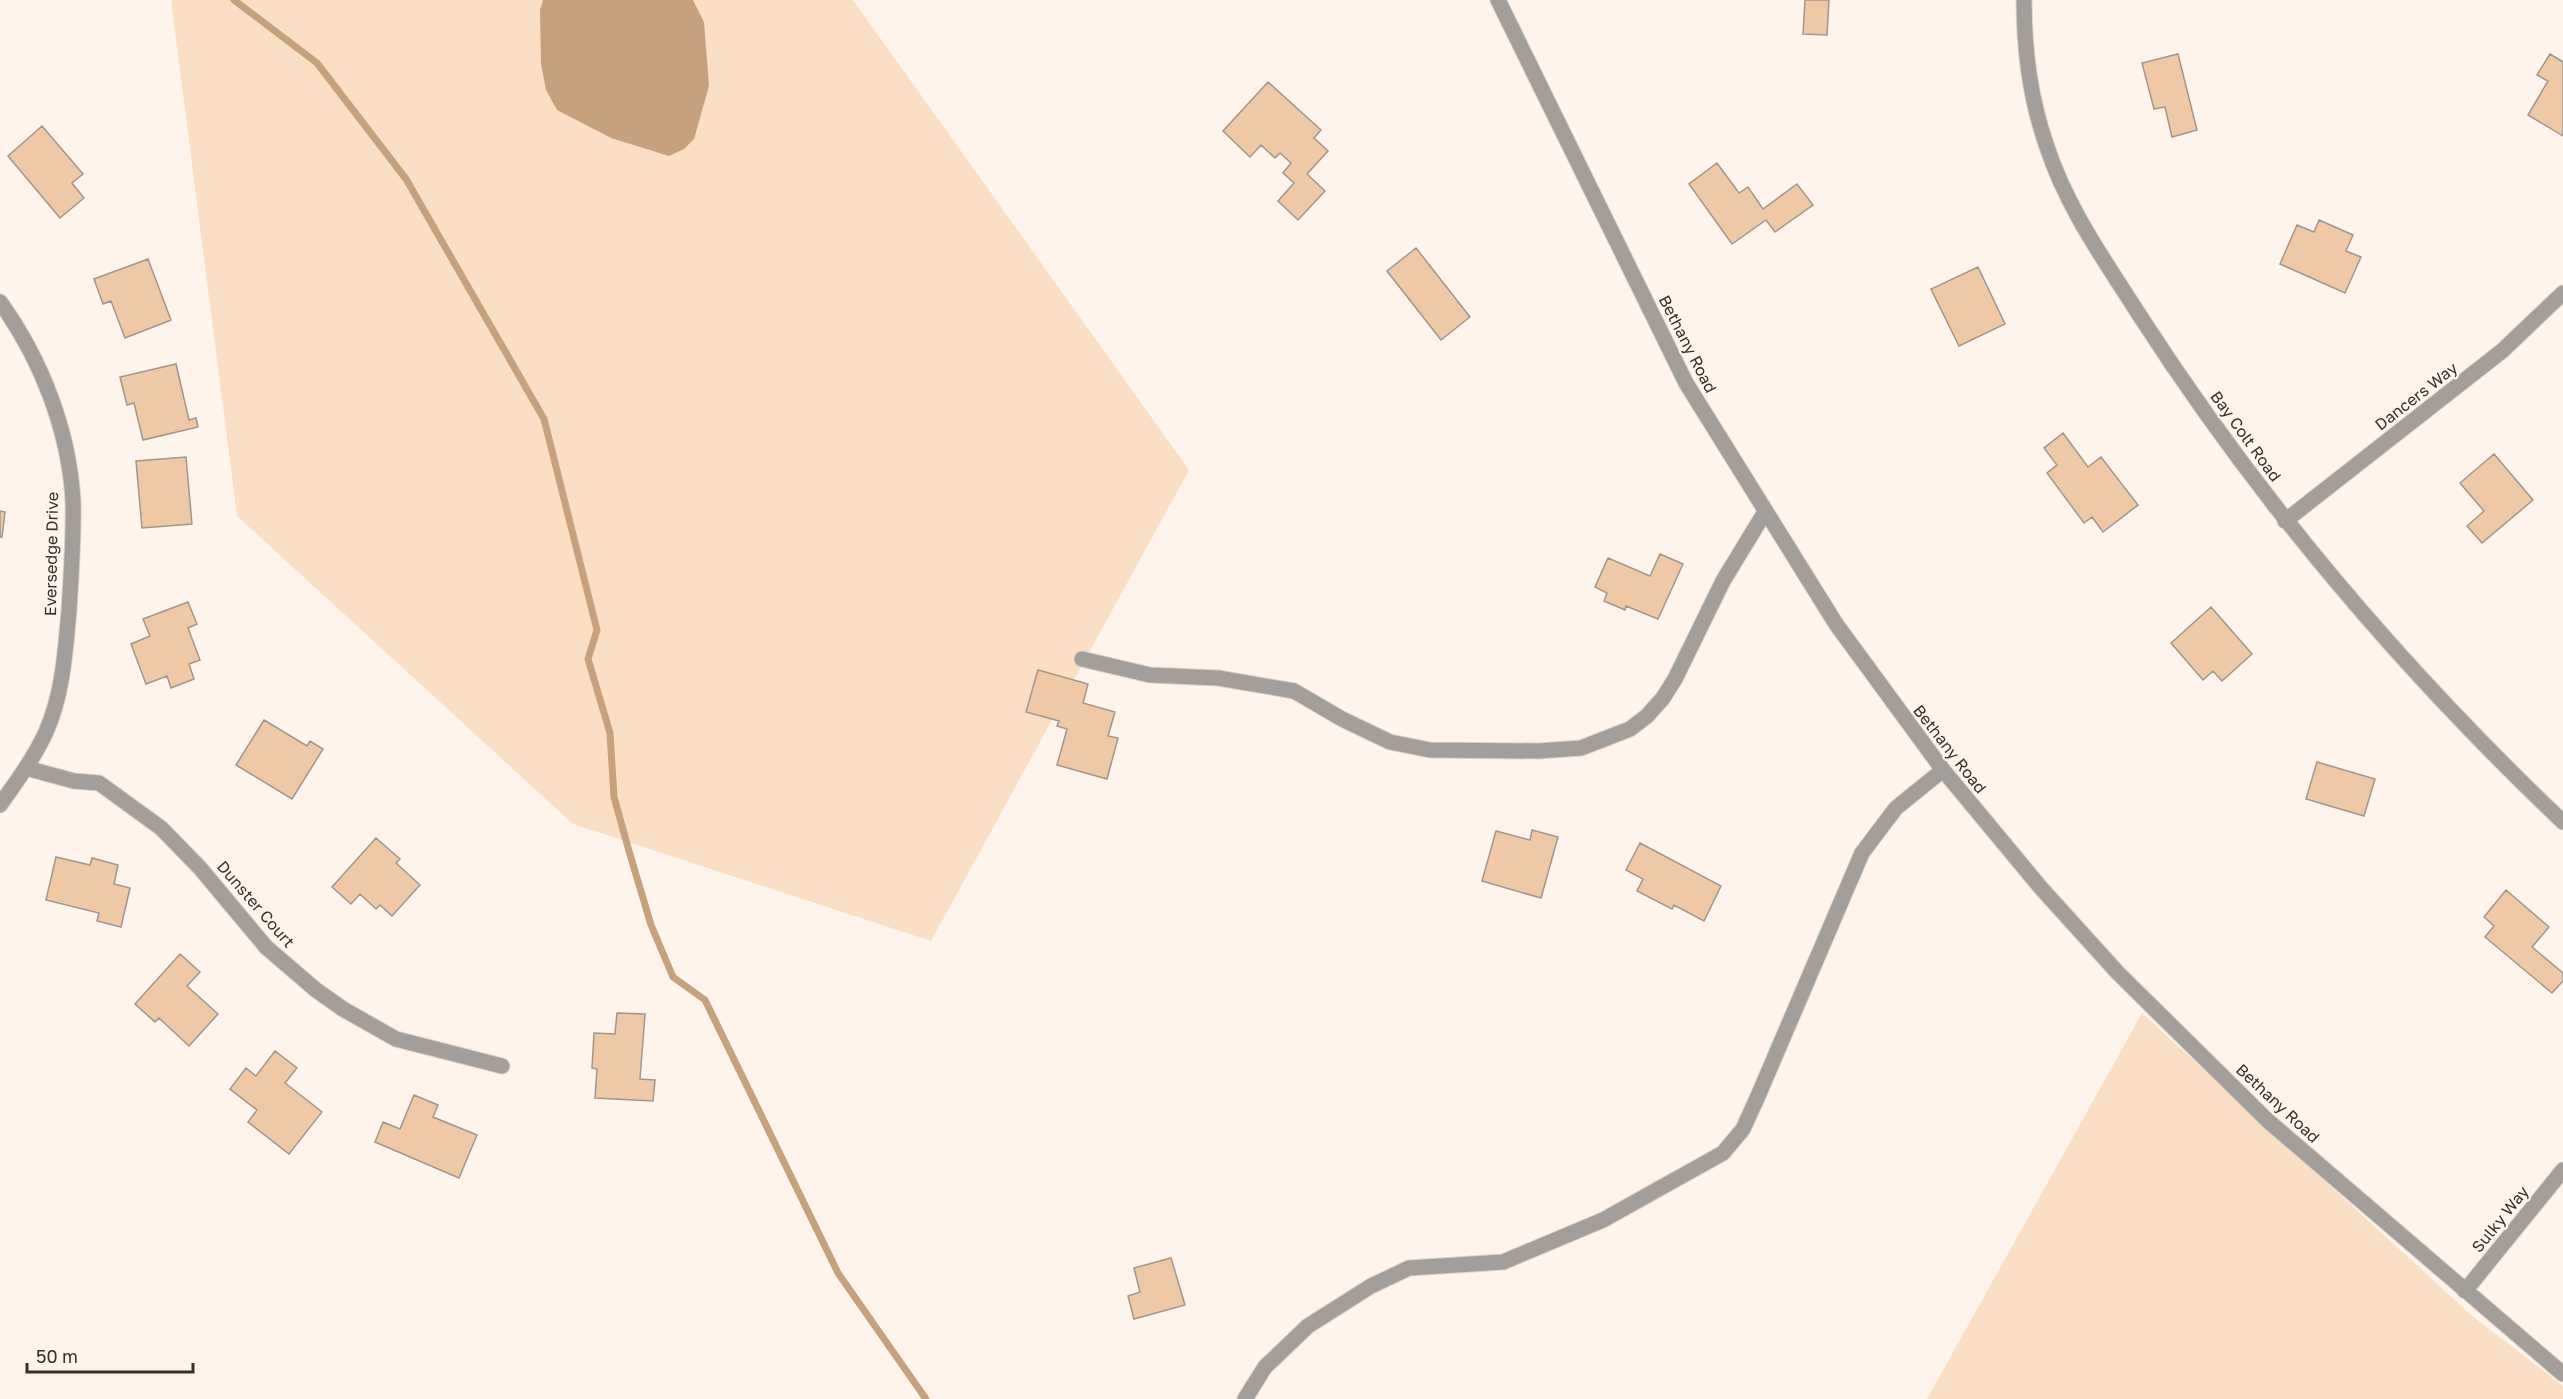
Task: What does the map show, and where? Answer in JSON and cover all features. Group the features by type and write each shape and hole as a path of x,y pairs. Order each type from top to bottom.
{"street":[{"name":"Bethany Road","path":"1498,0 1686,383 1836,624 1943,770 2041,888 2126,981 2267,1120 2563,1374"},
{"name":"Bay Colt Road","path":"2024,0 2024,31 2030,84 2046,144 2066,194 2088,235 2167,358 2286,521 2392,647 2490,753 2563,822"},
{"name":"Dancers Way","path":"2286,521 2502,351 2563,293"},
{"name":"Eversedge Drive","path":"0,302 26,342 53,403 62,435 73,501 72,567 64,667 57,699 46,730 26,768 0,805"},
{"path":"1082,659 1150,675 1218,678 1294,691 1342,719 1390,742 1430,750 1557,751 1581,748 1630,729 1647,716 1663,698 1675,679 1724,581 1765,512"},
{"name":"Dunster Court","path":"26,768 74,780 99,783 161,828 200,868 266,947 316,990 344,1009 396,1039 502,1066"},
{"path":"1245,1399 1265,1367 1308,1326 1371,1286 1409,1268 1503,1262 1603,1220 1723,1153 1743,1129 1862,853 1896,808 1943,770"},
{"name":"Sulky Way","path":"2465,1291 2563,1170"}],"shaded area":[{"path":"171,0 853,0 1189,470 931,941 573,824 237,516"},
{"path":"543,0 693,0 704,22 709,86 694,139 684,149 669,156 611,138 557,110 546,90 541,64 540,10"},
{"path":"2142,1013 2471,1315 2563,1386 2563,1399 1927,1399"}],"building":[{"path":"1805,0 1829,0 1827,35 1803,34"},
{"path":"2178,54 2197,130 2172,137 2165,107 2154,109 2142,63"},
{"path":"2550,54 2563,62 2563,136 2528,115 2548,81 2537,75"},
{"path":"1268,82 1321,130 1314,138 1328,151 1307,174 1325,191 1298,220 1278,201 1294,183 1283,173 1291,163 1280,153 1275,158 1261,145 1250,157 1223,131"},
{"path":"42,126 83,174 72,183 84,198 60,218 8,156"},
{"path":"1717,163 1739,193 1748,187 1763,209 1797,184 1813,205 1775,232 1766,220 1732,244 1689,184"},
{"path":"2319,220 2353,235 2346,251 2361,257 2345,293 2280,264 2297,225 2314,232"},
{"path":"1416,248 1470,317 1441,340 1387,271"},
{"path":"148,259 171,320 125,338 111,301 103,304 94,279"},
{"path":"1978,267 2005,324 1959,346 1931,289"},
{"path":"176,364 189,420 196,418 198,427 143,440 134,403 127,405 120,377"},
{"path":"2063,433 2088,467 2101,457 2138,505 2103,532 2092,517 2084,523 2047,473 2057,465 2044,448"},
{"path":"2494,454 2533,500 2482,543 2467,526 2484,511 2460,483"},
{"path":"186,457 192,524 142,528 136,461"},
{"path":"0,511 5,512 2,537 0,537"},
{"path":"1660,554 1683,564 1658,619 1626,606 1625,610 1604,601 1607,593 1595,587 1608,558 1650,576"},
{"path":"188,602 197,624 188,628 200,660 189,664 194,679 171,688 167,676 146,684 131,644 150,636 143,619"},
{"path":"2211,607 2252,654 2222,681 2213,671 2203,680 2171,643"},
{"path":"1038,670 1088,684 1083,703 1115,712 1108,736 1118,738 1107,779 1057,765 1067,729 1057,726 1059,721 1026,712"},
{"path":"264,720 307,746 310,741 323,749 292,799 236,765"},
{"path":"2317,762 2375,779 2364,816 2306,799"},
{"path":"1532,830 1558,837 1541,898 1482,881 1496,831 1530,840"},
{"path":"376,838 400,859 396,863 420,885 392,916 380,905 376,909 360,894 351,904 332,887"},
{"path":"1640,843 1721,886 1704,921 1674,905 1672,909 1637,891 1643,879 1626,870"},
{"path":"56,857 90,865 92,858 118,865 114,884 130,888 121,927 97,921 99,913 46,900"},
{"path":"2506,890 2549,927 2532,947 2563,973 2563,981 2552,993 2485,937 2494,926 2484,917"},
{"path":"180,954 200,972 187,986 218,1014 189,1046 159,1018 155,1022 135,1004"},
{"path":"617,1013 645,1014 640,1079 655,1080 653,1101 595,1098 597,1069 592,1068 594,1033 615,1034"},
{"path":"275,1051 297,1068 285,1083 322,1112 289,1154 248,1122 257,1110 230,1089 246,1068 256,1076"},
{"path":"414,1095 438,1105 433,1117 477,1135 459,1178 375,1142 383,1122 400,1129"},
{"path":"1171,1258 1185,1305 1134,1319 1128,1296 1140,1292 1134,1268"}],"waterway":[{"path":"234,0 317,63 406,179 544,419 597,630 588,659 610,733 614,797 651,925 673,977 705,1000 838,1273 926,1399"}]}
